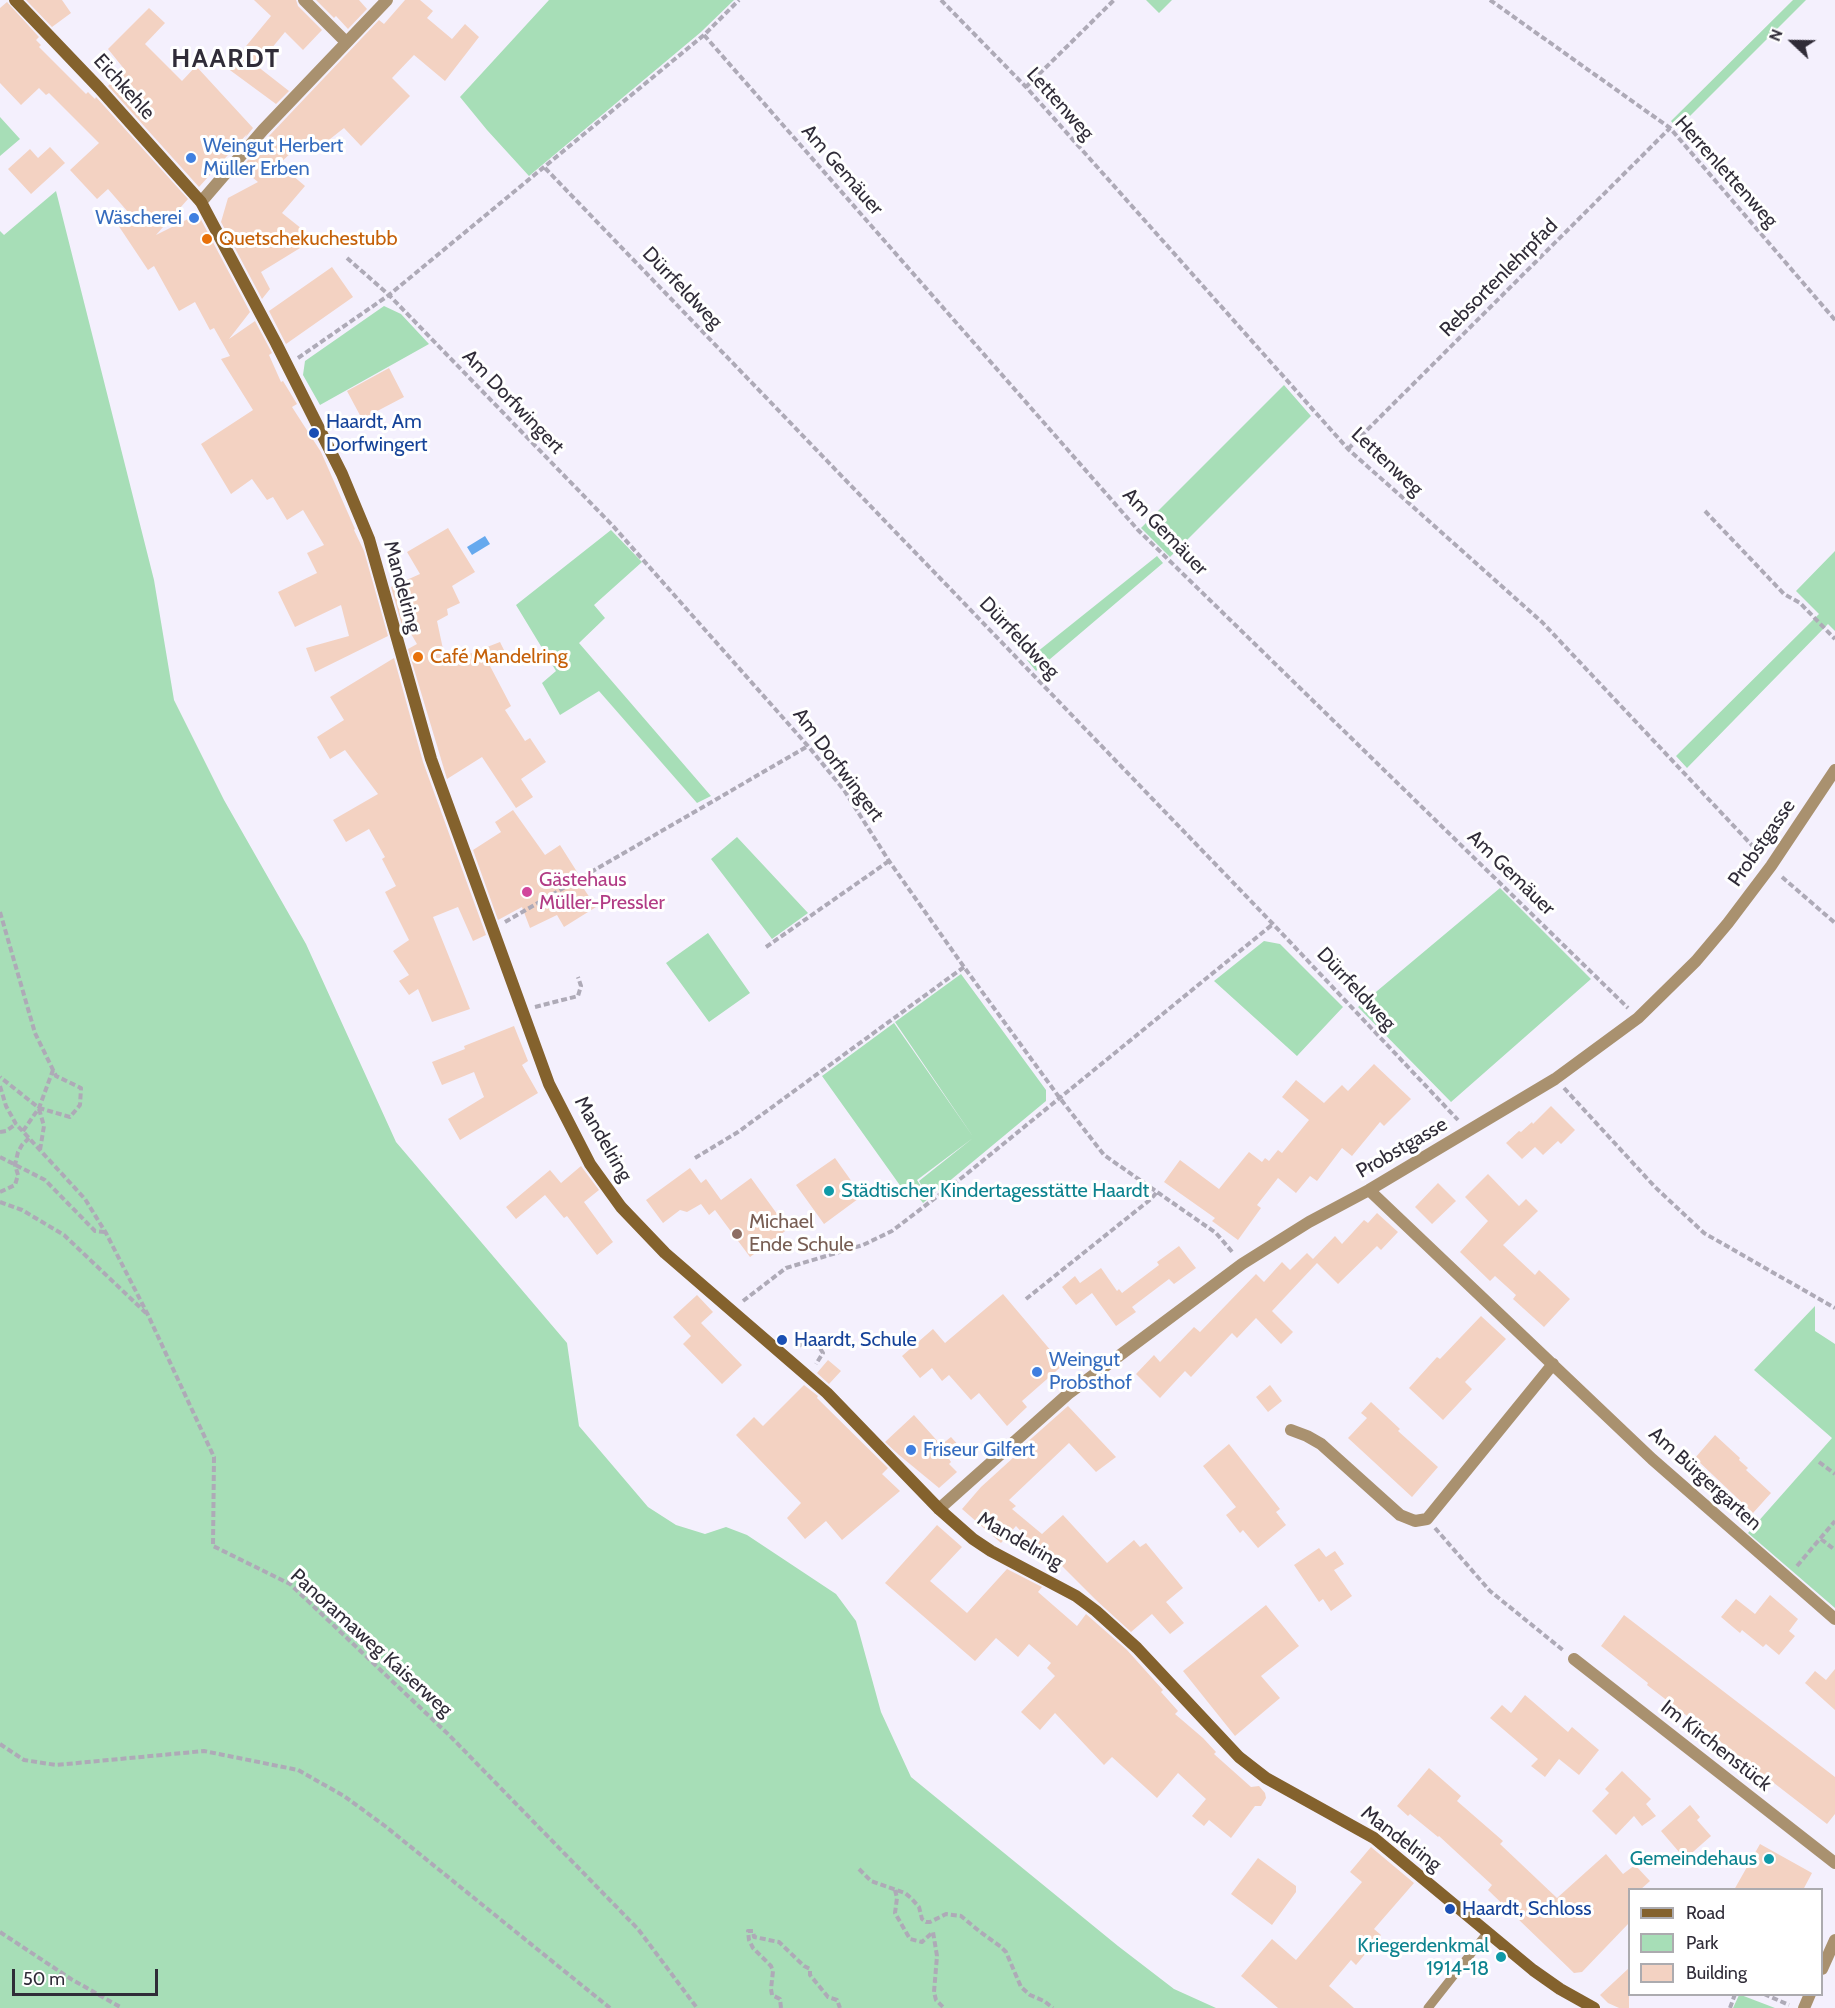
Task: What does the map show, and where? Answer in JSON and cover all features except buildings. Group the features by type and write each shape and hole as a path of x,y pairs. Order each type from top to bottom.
{"street":[{"name":"Eichkehle","path":"15,0 99,88 201,202"},
{"path":"304,0 346,42"},
{"path":"201,202 263,130 387,0"},
{"name":"Mandelring","path":"201,202 342,474 369,539 431,759 549,1084 590,1164 621,1207 665,1252 827,1393 939,1509 973,1539 991,1551 1054,1583 1096,1611 1137,1648 1239,1757 1266,1778 1374,1838 1533,1970 1560,1989 1594,2008"},
{"name":"Probstgasse","path":"939,1509 1068,1394 1242,1264 1309,1222 1469,1132 1555,1079 1638,1018 1696,961 1772,866 1835,770"},
{"name":"Am Bürgergarten","path":"1369,1190 1652,1458 1835,1619"},
{"path":"1291,1430 1321,1444 1400,1515 1415,1521 1427,1519 1553,1364"},
{"name":"Im Kirchenstück","path":"1574,1659 1835,1863"},
{"path":"1823,1965 1835,1940"}],"lane":[{"path":"1428,2008 1488,1932"}],"path":[{"path":"288,366 389,295 704,35 739,0"},
{"name":"Lettenweg","path":"941,0 1026,87 1348,449 1542,622 1789,884 1835,923"},
{"path":"1026,87 1114,0"},
{"name":"Herrenlettenweg","path":"1490,0 1670,128 1835,320"},
{"name":"Am Gemäuer","path":"704,35 1138,530 1638,1018"},
{"name":"Rebsortenlehrpfad","path":"1348,449 1670,128"},
{"name":"Dürrfeldweg","path":"545,168 1273,924 1469,1132"},
{"name":"Am Dorfwingert","path":"347,258 389,295 613,526 808,746 844,790 889,861 964,967 1104,1155 1216,1233 1242,1264"},
{"path":"1705,511 1784,594 1800,603 1835,639"},
{"path":"494,928 808,746"},
{"path":"766,947 889,861"},
{"path":"0,912 35,1033 56,1076 81,1088 80,1105 70,1118 39,1108 0,1077"},
{"path":"730,1310 786,1268 863,1245 892,1231 964,1176 1273,924"},
{"path":"695,1158 738,1132 964,967"},
{"path":"522,1010 578,996 581,986 578,977"},
{"path":"23,1131 39,1108 53,1070"},
{"path":"1555,1079 1655,1187 1704,1233 1835,1308"},
{"name":"Panoramaweg Kaiserweg","path":"0,1086 6,1106 16,1124 86,1199 106,1233 148,1315 214,1457 213,1546 290,1584 449,1735 638,1929 697,2008"},
{"path":"39,1108 44,1126 40,1150"},
{"path":"0,1132 16,1124"},
{"path":"0,1192 15,1185 18,1175 15,1165 22,1145 29,1138"},
{"path":"0,1157 45,1180 95,1231 106,1233"},
{"path":"1026,1299 1157,1192"},
{"path":"0,1202 22,1210 64,1235 148,1315"},
{"path":"785,1358 805,1342 818,1345 823,1353 806,1375"},
{"path":"1819,1462 1835,1474"},
{"path":"1427,1519 1490,1591 1574,1659"},
{"path":"1786,1578 1835,1521"},
{"path":"1821,1539 1835,1550"},
{"path":"0,1744 24,1760 56,1765 204,1751 298,1770 344,1796 385,1826 610,2008"},
{"path":"859,1869 871,1881 905,1893 919,1907 922,1918 926,1922 946,1914 954,1914 961,1916 996,1941 1006,1952 1021,1987 1053,2008"},
{"path":"895,1890 897,1898 895,1913 909,1939 922,1942 933,1932 937,1956 934,1992 936,2000 944,2008"},
{"path":"781,2008 780,1999 772,1995 773,1971 771,1966 753,1948 747,1930 753,1931 754,1937 778,1942 810,1969 810,1975 828,1997 837,2000 837,2006 840,2008"},
{"path":"0,1932 71,1979 122,2008"},
{"path":"1766,1996 1796,2008"}],"green space":[{"path":"549,0 734,0 701,32 529,176 460,97"},
{"path":"1146,0 1172,0 1159,13"},
{"path":"1793,0 1806,0 1677,129 1671,121"},
{"path":"0,117 20,139 0,156"},
{"path":"56,191 154,580 174,700 224,800 306,944 396,1142 567,1343 579,1426 648,1507 676,1525 705,1534 726,1527 747,1535 836,1594 856,1621 881,1712 911,1777 1174,1989 1216,2008 0,2008 0,231 4,235"},
{"path":"384,306 401,314 429,344 320,405 303,375 305,361"},
{"path":"1284,385 1311,416 1170,557 1141,528"},
{"path":"611,530 642,562 594,605 605,618 579,643 711,796 697,803 599,691 560,715 542,683 556,671 516,605"},
{"path":"1835,551 1835,631 1828,624 1687,768 1676,756 1819,614 1796,591"},
{"path":"1157,556 1163,563 1036,671 1027,660"},
{"path":"737,837 808,913 772,939 711,859"},
{"path":"1500,888 1591,979 1451,1102 1358,1007"},
{"path":"708,933 750,993 709,1022 666,963"},
{"path":"1264,941 1280,944 1343,1007 1297,1056 1214,981"},
{"path":"961,974 1046,1090 1046,1101 923,1203 916,1194 923,1188 919,1181 973,1138 917,1180 922,1188 909,1198 822,1076 894,1023 974,1138 895,1022"},
{"path":"1815,1306 1815,1331 1835,1344 1835,1608 1748,1533 1832,1438 1754,1370"},
{"path":"1739,1996 1744,1996 1775,2008 1733,2008"}],"water":[{"path":"485,536 490,544 472,555 467,547"}],"place":[{"name":"Weingut Herbert Müller Erben","path":"191,158"},
{"name":"Wäscherei","path":"194,218"},
{"name":"Quetschekuchestubb","path":"207,239"},
{"name":"Haardt, Am Dorfwingert","path":"314,433"},
{"name":"Café Mandelring","path":"418,657"},
{"name":"Gästehaus Müller-Pressler","path":"527,892"},
{"name":"Städtischer Kindertagesstätte Haardt","path":"829,1191"},
{"name":"Michael Ende Schule","path":"737,1234"},
{"name":"Haardt, Schule","path":"782,1340"},
{"name":"Weingut Probsthof","path":"1037,1372"},
{"name":"Friseur Gilfert","path":"911,1450"},
{"name":"Gemeindehaus","path":"1769,1859"},
{"name":"Haardt, Schloss","path":"1450,1909"},
{"name":"Kriegerdenkmal 1914-18","path":"1501,1957"}],"district":[{"name":"HAARDT","path":"226,59"}]}
